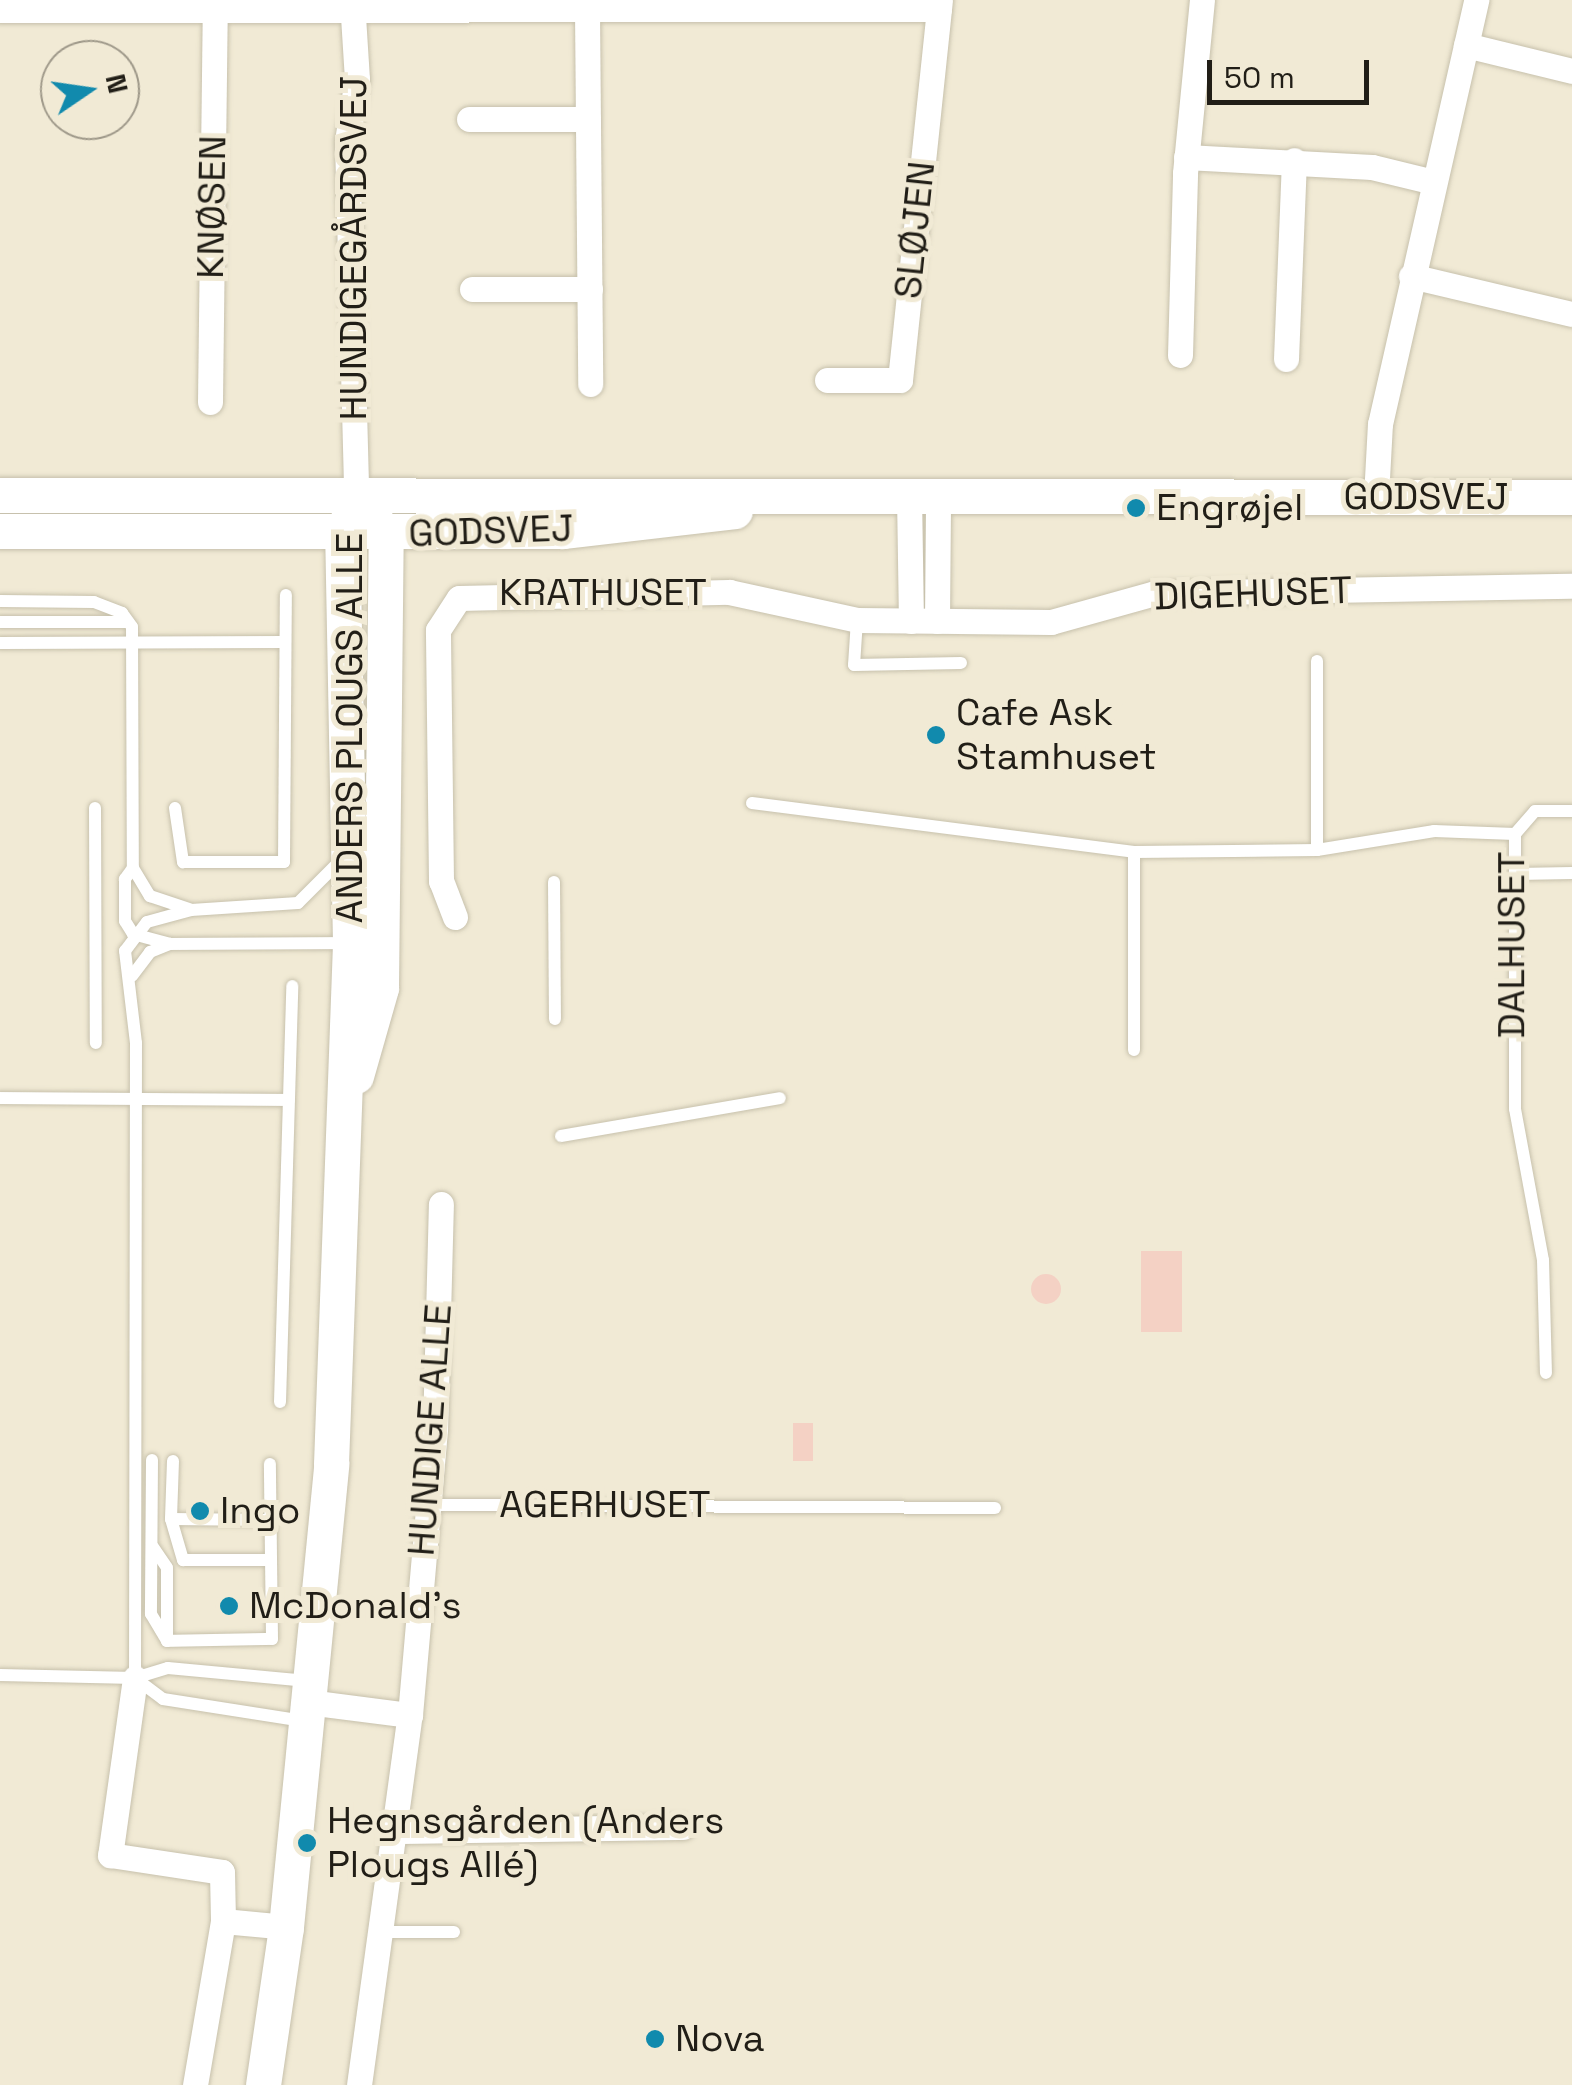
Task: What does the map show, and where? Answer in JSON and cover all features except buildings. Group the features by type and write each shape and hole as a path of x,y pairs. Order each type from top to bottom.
{"street":[{"path":"1180,355 1186,157 1202,0"},
{"path":"1376,497 1380,424 1476,0"},
{"name":"SLØJEN","path":"352,6 500,5 587,10 939,4 900,380 828,380"},
{"path":"0,10 76,5 214,11 352,6"},
{"name":"HUNDIGEGÅRDSVEJ","path":"352,6 357,80 346,142 352,164 356,496"},
{"path":"587,10 590,384"},
{"name":"KNØSEN","path":"210,402 214,11"},
{"path":"1466,45 1572,72"},
{"path":"470,119 588,119"},
{"path":"1186,157 1372,167 1434,182"},
{"path":"1286,360 1294,160"},
{"path":"1411,276 1572,314"},
{"path":"472,289 590,288"},
{"name":"GODSVEJ","path":"0,495 740,491 860,496 1572,496"},
{"path":"910,620 924,495"},
{"path":"924,495 937,621"},
{"name":"ANDERS PLOUGS ALLE","path":"263,2085 286,1927 331,1464 344,1123 341,1060 366,938 386,534 356,496"},
{"name":"ANDERS PLOUGS ALLE","path":"356,496 342,535 348,850 366,938"},
{"name":"GODSVEJ","path":"0,531 342,535 563,531 860,496"},
{"name":"DIGEHUSET","path":"776,602 857,620 1051,622 1155,593 1572,586"},
{"name":"KRATHUSET","path":"455,917 441,881 438,630 444,612 475,594 729,592 776,602"},
{"name":"HUNDIGE ALLE","path":"359,2085 410,1715 426,1505 441,1204"},
{"path":"134,1678 110,1855 222,1872 223,1920 195,2085"},
{"path":"308,1702 410,1715"},
{"path":"396,1831 682,1827"},
{"path":"223,1920 286,1927"}],"lane":[{"path":"175,808 183,862 284,862 286,596"},
{"path":"0,602 94,602 128,622 135,643 133,868 150,896 190,910"},
{"path":"857,620 854,664 961,663"},
{"path":"0,622 128,622"},
{"path":"0,643 285,642"},
{"path":"1317,661 1317,850"},
{"name":"DALHUSET","path":"752,803 1134,852 1317,850 1434,831 1516,834 1515,1109 1543,1260 1546,1373"},
{"path":"95,808 96,1043"},
{"path":"1516,834 1535,811 1572,810"},
{"path":"134,1678 136,1099 132,976 126,951 133,934 148,922 190,910 298,902 348,850"},
{"path":"1134,852 1134,1050"},
{"path":"133,868 126,879 126,920 133,934 170,944 366,938"},
{"path":"1516,874 1572,873"},
{"path":"554,882 555,1019"},
{"path":"132,976 150,952 170,944"},
{"path":"280,1402 292,986"},
{"path":"0,1098 290,1100"},
{"path":"561,1136 780,1098"},
{"path":"152,1460 151,1614 167,1642 272,1639 270,1464"},
{"path":"173,1461 171,1519 183,1560 271,1565"},
{"name":"AGERHUSET","path":"426,1505 996,1508"},
{"path":"171,1519 270,1520"},
{"path":"0,1675 134,1678 168,1668 308,1702"},
{"path":"134,1678 163,1699 308,1702"},
{"path":"382,1932 454,1932"}],"shaded area":[{"path":"1141,1251 1182,1251 1182,1332 1141,1332"},
{"path":"1046,1274 1060,1283 1061,1289 1052,1303 1046,1304 1032,1295 1031,1289 1040,1275"},
{"path":"793,1423 813,1423 813,1461 793,1461"}],"place":[{"name":"Engrøjel","path":"1136,508"},
{"name":"Cafe Ask Stamhuset","path":"936,735"},
{"name":"Ingo","path":"200,1511"},
{"name":"McDonald's","path":"229,1606"},
{"name":"Hegnsgården (Anders Plougs Allé)","path":"307,1843"},
{"name":"Nova","path":"655,2039"}]}
